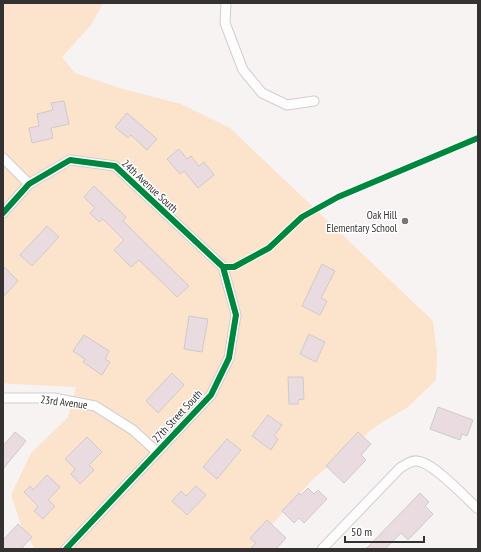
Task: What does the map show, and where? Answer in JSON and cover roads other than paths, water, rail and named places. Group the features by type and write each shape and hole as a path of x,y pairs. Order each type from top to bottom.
{"street":[{"path":"226,3 225,23 243,70 262,93 287,105 314,101"},
{"path":"3,158 29,184"},
{"name":"24th Avenue South","path":"3,213 29,184 70,160 115,166 222,267"},
{"name":"27th Street South","path":"66,549 211,394 229,358 236,315 222,267"},
{"name":"23rd Avenue","path":"3,398 54,398 95,406 133,430 157,452"},
{"path":"322,549 400,468 417,460 428,464 478,510"}],"place":[{"name":"Oak Hill Elementary School","path":"405,221"}]}
